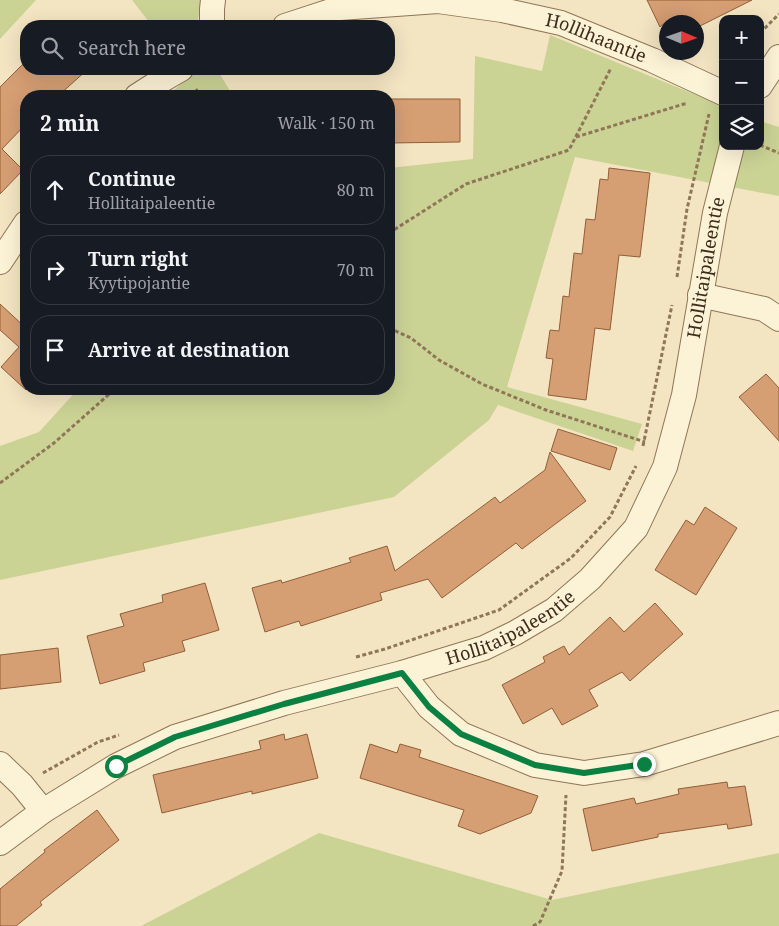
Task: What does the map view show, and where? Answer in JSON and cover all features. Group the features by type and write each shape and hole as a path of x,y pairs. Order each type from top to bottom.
{"street":[{"path":"212,20 213,0"},
{"name":"Hollihaantie","path":"303,20 340,8 438,1 502,10 561,23 652,60 717,97"},
{"path":"764,80 779,57"},
{"path":"146,90 171,75"},
{"name":"Hollitaipaleentie","path":"0,843 43,810 116,766 175,737 284,704 402,673 484,648 515,633 554,610 590,579 636,528 665,468 684,395 715,213 731,150"},
{"path":"0,262 20,232"},
{"path":"700,294 764,309 779,318"},
{"path":"402,673 429,707 461,734 535,765 584,773 644,764 779,723"},
{"path":"0,764 22,785 43,810"}],"path":[{"path":"764,29 779,14"},
{"path":"395,230 466,184 569,150 622,48"},
{"path":"575,138 684,104 717,97"},
{"path":"676,286 687,209 702,143 717,97"},
{"path":"764,147 779,153"},
{"path":"642,449 672,305"},
{"path":"395,331 411,338 439,360 482,384 546,410 644,441"},
{"path":"0,483 54,443 109,395"},
{"path":"347,660 499,610 572,558 610,517 636,466"},
{"path":"22,785 98,742 126,733"},
{"path":"533,926 540,922 562,872 567,770"}],"green space":[{"path":"0,0 36,0 0,39"},
{"path":"132,0 201,0 198,20 147,20"},
{"path":"550,35 719,104 719,150 764,150 764,122 779,127 779,196 575,157 507,387 642,424 633,451 498,405 489,420 394,497 0,580 0,446 39,432 73,395 395,395 395,167 473,159 475,56 542,71"},
{"path":"221,75 229,90 174,90 191,76"},
{"path":"319,833 552,900 779,853 779,926 141,926"}],"building":[{"path":"647,0 752,0 704,24 704,15 659,15 659,25"},
{"path":"20,67 20,75 81,75 65,90 20,90 20,130 2,149 20,167 20,173 0,194 0,87"},
{"path":"395,99 460,99 460,142 395,143"},
{"path":"609,168 650,173 640,257 619,255 610,330 595,328 586,400 548,395 553,359 546,358 550,330 559,331 563,296 569,297 574,253 582,254 586,219 595,220 600,179 608,180"},
{"path":"0,304 20,322 20,384 1,367 19,347 0,330"},
{"path":"766,374 779,388 779,441 739,397"},
{"path":"558,429 617,448 610,470 551,451"},
{"path":"550,452 586,501 522,549 516,543 442,598 428,579 380,593 382,600 301,626 299,621 265,632 252,588 281,580 282,583 351,562 349,558 387,546 395,571 495,497 500,503 545,470"},
{"path":"705,507 737,528 696,595 655,570 686,520 694,525"},
{"path":"205,583 219,630 182,641 185,651 143,663 145,671 100,684 87,636 124,626 120,614 163,602 162,595"},
{"path":"655,603 683,634 630,681 622,672 589,690 598,706 562,725 552,708 523,724 502,685 545,662 543,657 564,646 569,655 610,617 624,632"},
{"path":"58,648 61,682 0,689 0,655"},
{"path":"284,734 285,740 307,734 318,778 252,794 252,791 162,813 153,775 261,749 259,741"},
{"path":"370,744 397,753 400,744 421,750 419,757 538,796 531,813 480,834 458,826 464,810 360,778"},
{"path":"727,782 728,788 745,786 752,825 728,829 727,824 658,834 658,837 592,851 583,809 634,798 636,804 679,794 678,789"},
{"path":"97,810 119,840 40,902 42,905 16,926 0,926 0,889 45,852 44,850"}],"route":[{"path":"116,766 175,737 284,704 402,673 429,707 461,734 535,765 584,773 644,764"}]}
